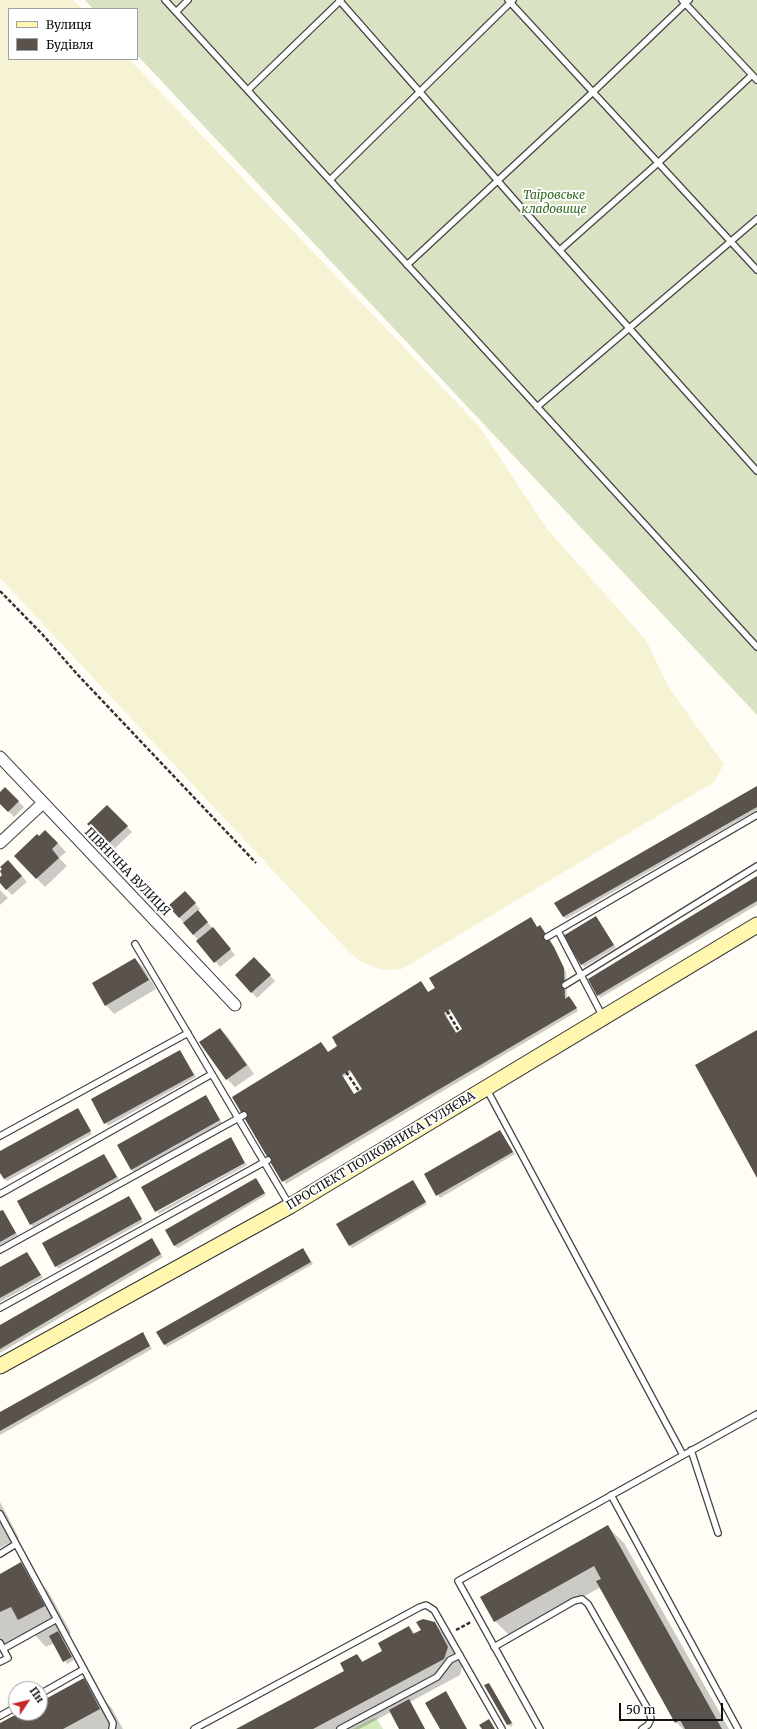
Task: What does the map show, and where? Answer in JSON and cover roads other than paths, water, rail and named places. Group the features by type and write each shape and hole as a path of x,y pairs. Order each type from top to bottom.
{"main road":[{"name":"ПРОСПЕКТ ПОЛКОВНИКА ГУЛЯЄВА","path":"0,1366 290,1206 757,925"}],"street":[{"name":"ПІВНІЧНА ВУЛИЦЯ","path":"0,757 235,1005"},
{"path":"0,843 43,803"}],"lane":[{"path":"165,0 757,647"},
{"path":"176,12 188,0"},
{"path":"248,90 340,0 420,93 757,471"},
{"path":"330,180 420,93 511,1 757,270"},
{"path":"407,265 593,92 685,1 757,80"},
{"path":"560,250 658,163 752,75"},
{"path":"537,407 757,219"},
{"path":"548,937 757,814"},
{"path":"564,985 757,866"},
{"path":"558,931 603,1017"},
{"path":"134,944 212,1074 241,1117 290,1206"},
{"path":"0,1136 188,1033"},
{"path":"0,1194 212,1074"},
{"path":"486,1088 683,1455"},
{"path":"0,1250 241,1117"},
{"path":"0,1308 266,1161"},
{"path":"540,1729 458,1581 757,1414"},
{"path":"692,1450 718,1533"},
{"path":"610,1495 738,1729"},
{"path":"1,1517 113,1723 112,1729"},
{"path":"0,1554 16,1544"},
{"path":"494,1647 574,1601 582,1599 588,1604 649,1711 651,1719 648,1725 642,1729"},
{"path":"194,1729 423,1605 432,1607 449,1634 502,1729"},
{"path":"3,1649 57,1619"},
{"path":"0,1643 8,1658 0,1662"},
{"path":"340,1729 437,1677 450,1660 460,1655"},
{"path":"48,1689 84,1669"}],"park label":[{"name":"Таїровське кладовище","path":"554,203"}]}
